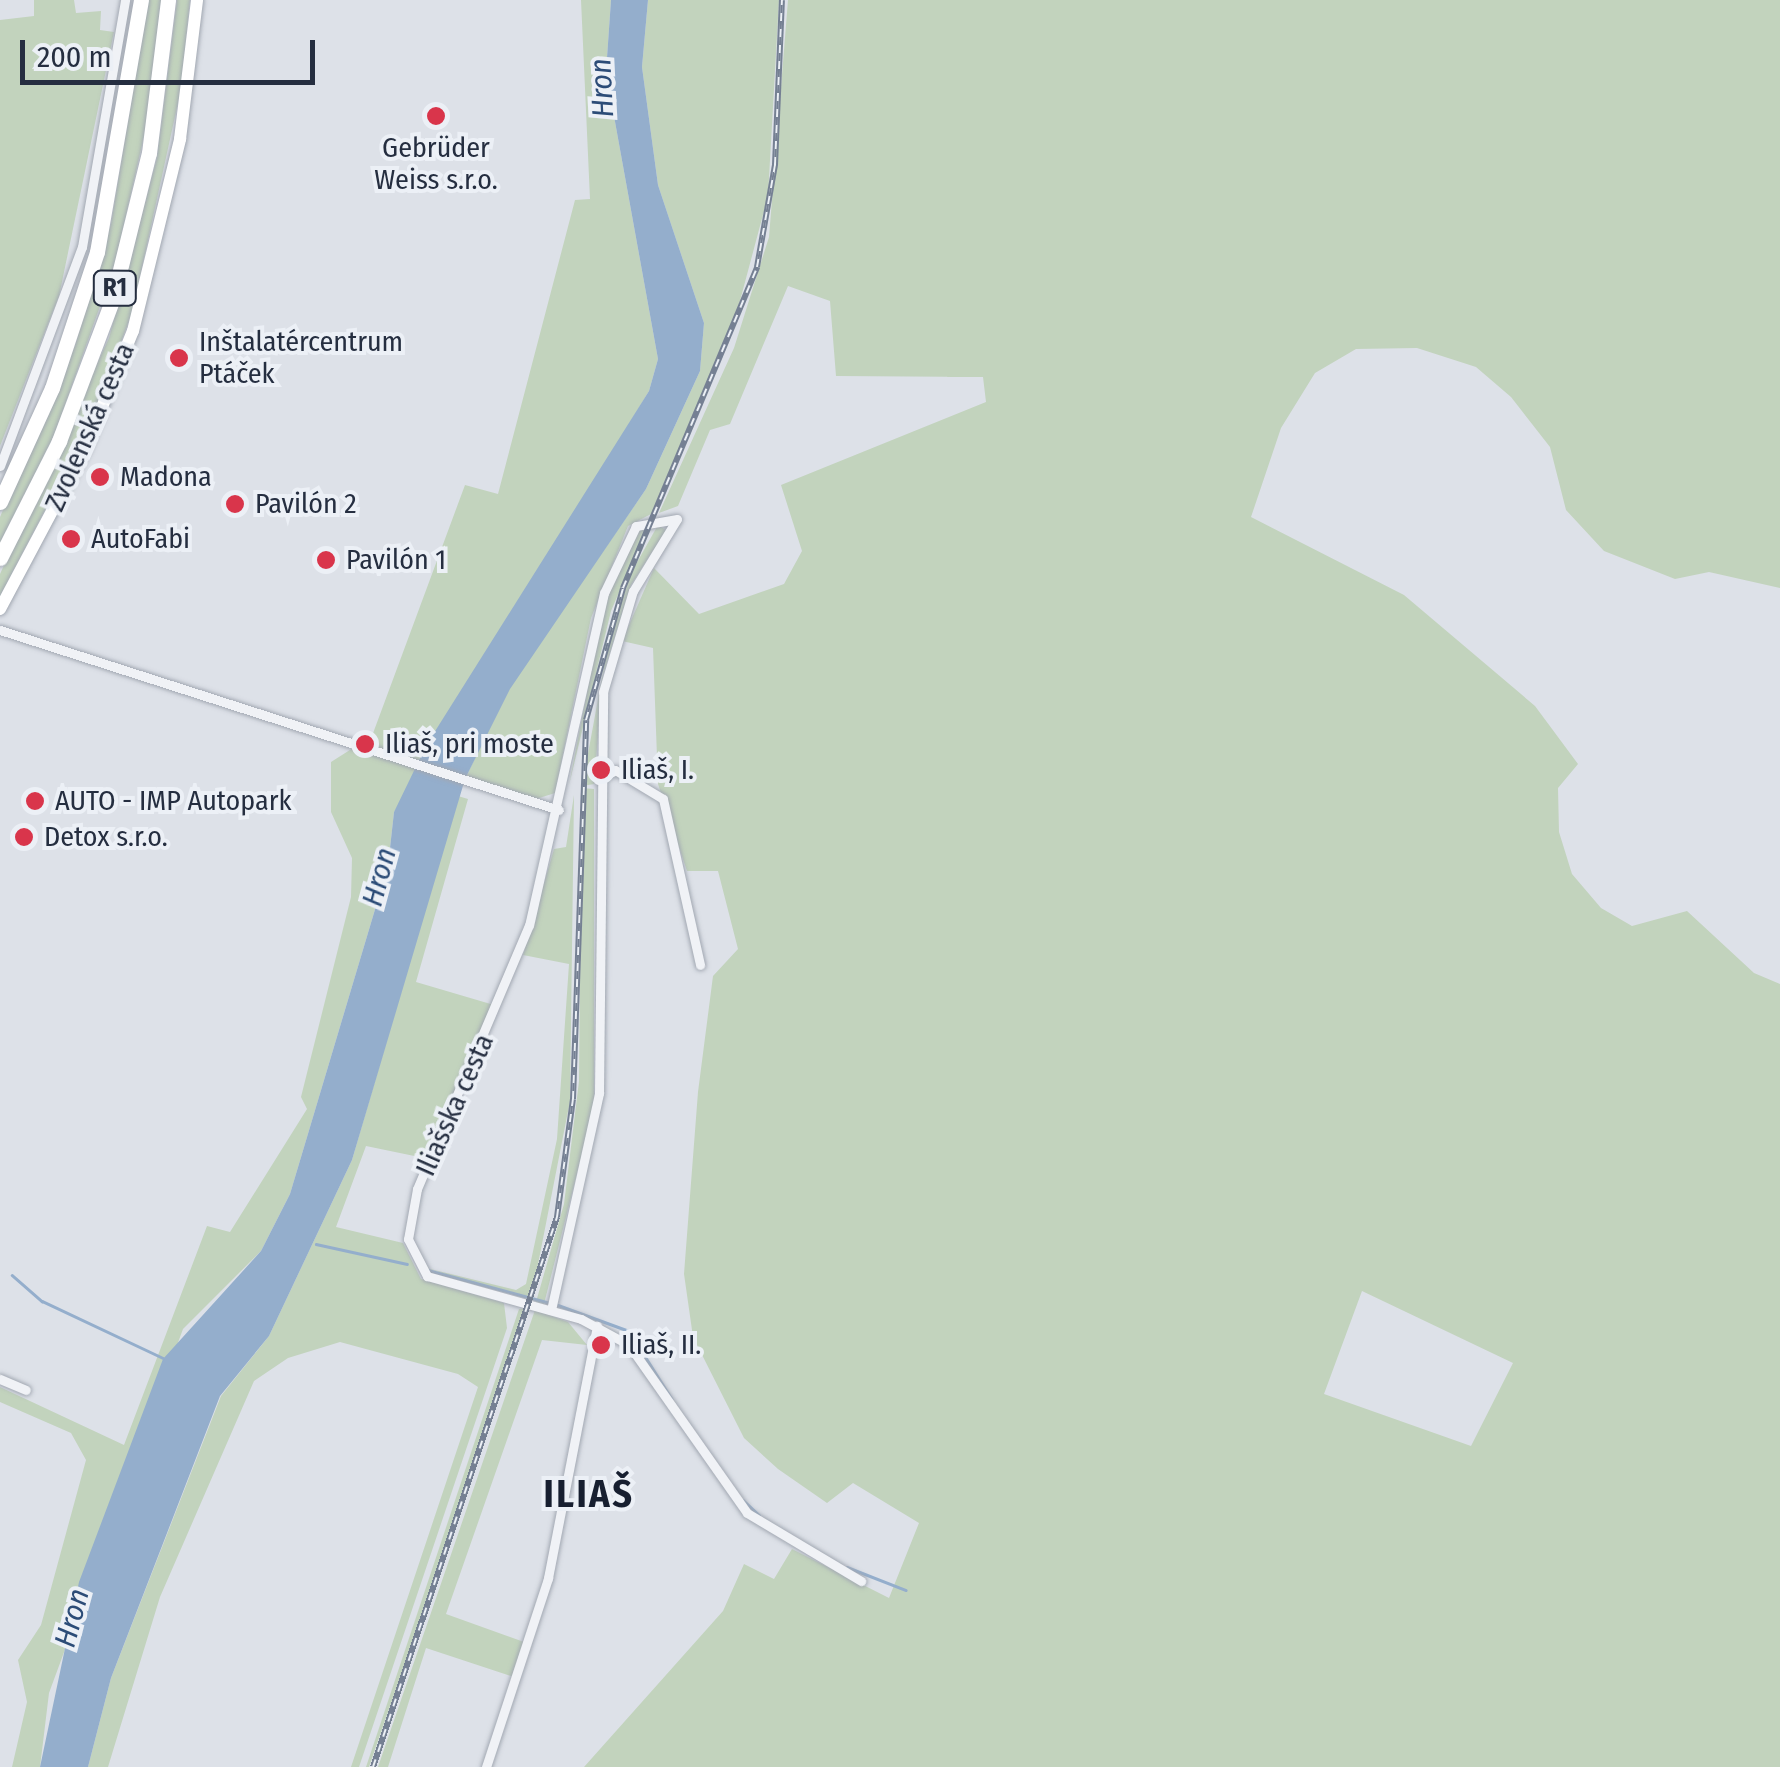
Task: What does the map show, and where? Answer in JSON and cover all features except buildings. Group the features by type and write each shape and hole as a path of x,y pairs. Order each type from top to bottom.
{"highway":[{"name":"R1","path":"0,502 52,388 98,252 141,0"},
{"name":"R1","path":"0,558 59,441 113,298 149,153 168,0"}],"main road":[{"name":"Zvolenská cesta","path":"0,609 84,451 133,331 174,168 197,0"}],"street":[{"path":"0,466 82,247 125,0"},
{"path":"0,630 477,788 560,810 604,593 636,526 677,519 633,591 607,672 598,780 599,1093 552,1305"},
{"path":"0,642 20,639"},
{"path":"599,744 614,770 656,792 670,812 700,965"},
{"path":"598,780 614,770"},
{"name":"Iliašska cesta","path":"560,810 520,953 407,1229 427,1276 552,1305 597,1326 640,1356 747,1513 861,1581"},
{"path":"486,1767 548,1578 597,1326"},
{"path":"0,1379 26,1390"}],"green space":[{"path":"34,0 74,0 76,13 101,11 100,30 114,32 59,296 0,446 0,20 34,16"},
{"path":"148,0 161,0 146,127 115,264 55,433 0,543 0,517 75,346 111,224"},
{"path":"177,0 190,0 181,89 132,313 90,424 0,596 0,574 109,338 157,158"},
{"path":"581,0 611,0 606,72 658,359 649,391 394,812 388,866 290,1194 261,1251 183,1329 49,1693 40,1767 12,1767 27,1702 18,1660 41,1625 86,1460 71,1433 0,1402 0,1387 124,1445 207,1226 230,1232 307,1109 301,1097 351,897 352,858 331,812 331,762 372,736 465,485 498,494 575,200 590,199"},
{"path":"648,0 779,0 768,196 729,342 653,513 628,526 591,618 555,793 536,799 465,779 508,689 646,489 700,371 704,323 658,185 642,67"},
{"path":"788,0 1780,0 1780,588 1709,572 1675,579 1604,551 1566,510 1550,447 1511,397 1476,367 1417,348 1356,349 1315,373 1281,428 1251,517 1404,595 1535,706 1578,764 1558,788 1559,832 1572,874 1601,908 1632,926 1687,911 1754,973 1780,984 1780,1767 584,1767 723,1611 744,1564 774,1579 792,1549 889,1598 919,1523 853,1483 827,1503 778,1469 744,1438 693,1337 684,1274 698,1092 713,976 738,949 718,871 687,871 658,784 653,648 622,641 654,568 699,614 784,584 802,551 781,485 986,402 983,377 836,376 830,301 788,286 730,424 710,430 678,506 659,513 734,348 769,237","holes":["1362,1291 1513,1363 1471,1446 1324,1394"]},
{"path":"648,525 611,611 569,785 604,604 636,531"},
{"path":"658,525 666,530 631,585 603,675 594,784 582,786 609,640 631,573"},
{"path":"582,788 594,789 594,1106 544,1304 536,1302 564,1204 579,1081"},
{"path":"574,795 570,1101 531,1300 426,1268 516,1290 526,1284 557,1139 569,964 523,955 554,849 566,847"},
{"path":"458,796 468,799 416,982 494,1005 424,1158 366,1146 336,1227 403,1243 421,1279 504,1303 507,1328 359,1767 351,1767 478,1387 458,1374 340,1342 288,1358 254,1381 160,1597 108,1767 88,1767 111,1678 221,1396 269,1336 352,1160"},
{"path":"528,1308 369,1767 366,1767 519,1309"},
{"path":"535,1310 568,1322 587,1345 542,1340 446,1614 524,1642 514,1677 426,1648 388,1767 378,1767"}],"water":[{"name":"Hron","path":"611,0 648,0 642,67 658,185 704,323 700,371 646,489 510,689 465,779 352,1160 269,1336 220,1396 111,1678 88,1767 40,1767 79,1582 163,1359 261,1251 290,1194 388,866 394,812 427,744 649,391 658,359 606,72"}],"waterway":[{"path":"316,1244 407,1264"},
{"path":"428,1270 550,1303"},
{"path":"12,1275 42,1301 163,1358"},
{"path":"558,1305 629,1331 672,1399"},
{"path":"743,1500 759,1515"},
{"path":"847,1567 906,1590"}],"railway":[{"path":"373,1767 557,1217 573,1099 586,720 623,588 757,267 775,165 782,0"}],"place":[{"name":"Gebrüder Weiss s.r.o.","path":"436,116"},
{"name":"Inštalatércentrum Ptáček","path":"179,358"},
{"name":"Madona","path":"100,477"},
{"name":"Pavilón 2","path":"235,504"},
{"name":"AutoFabi","path":"71,539"},
{"name":"Pavilón 1","path":"326,560"},
{"name":"Iliaš, pri moste","path":"365,744"},
{"name":"Iliaš, I.","path":"601,770"},
{"name":"AUTO - IMP Autopark","path":"35,801"},
{"name":"Detox s.r.o.","path":"24,837"},
{"name":"Iliaš, II.","path":"601,1345"}],"district":[{"name":"ILIAŠ","path":"589,1495"}]}
